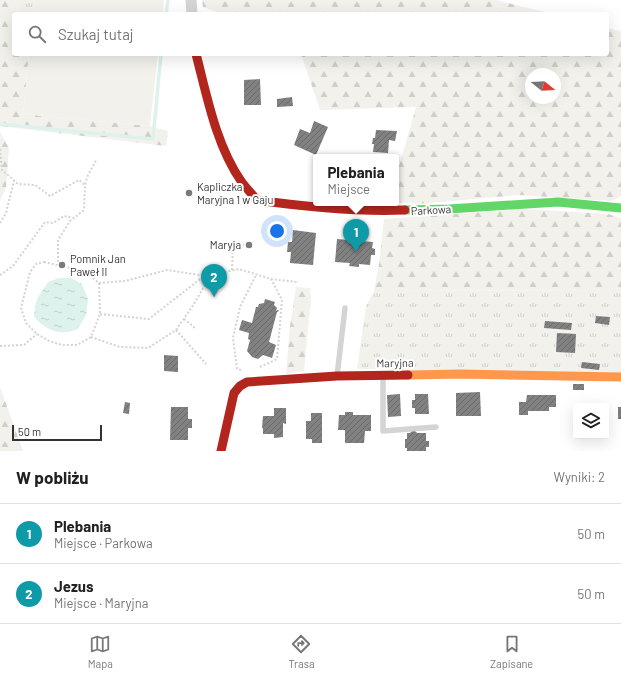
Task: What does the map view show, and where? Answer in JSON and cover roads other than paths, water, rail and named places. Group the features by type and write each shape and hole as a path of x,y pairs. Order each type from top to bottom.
{"street":[{"path":"191,0 192,12"},
{"name":"Parkowa","path":"197,56 211,112 226,154 241,181 257,200 300,206 375,211 449,209 558,202 621,208"},
{"name":"Maryjna","path":"221,451 234,393 240,386 247,382 337,376 383,375 461,374 621,377"}],"lane":[{"path":"337,376 345,308"},
{"path":"383,375 383,431 436,427"}],"water":[{"path":"59,278 71,278 82,284 88,299 86,315 78,329 65,332 54,331 44,326 34,317 38,297 48,282"}],"waterway":[{"path":"166,12 168,0"},
{"path":"0,124 153,139 161,56"}],"place":[{"name":"Kapliczka Maryjna 1 w Gaju","path":"189,193"},
{"name":"Maryja","path":"249,245"},
{"name":"Plebania","path":"356,252"},
{"name":"Pomnik Jan Paweł II","path":"62,265"},
{"name":"Jezus","path":"214,297"}]}
